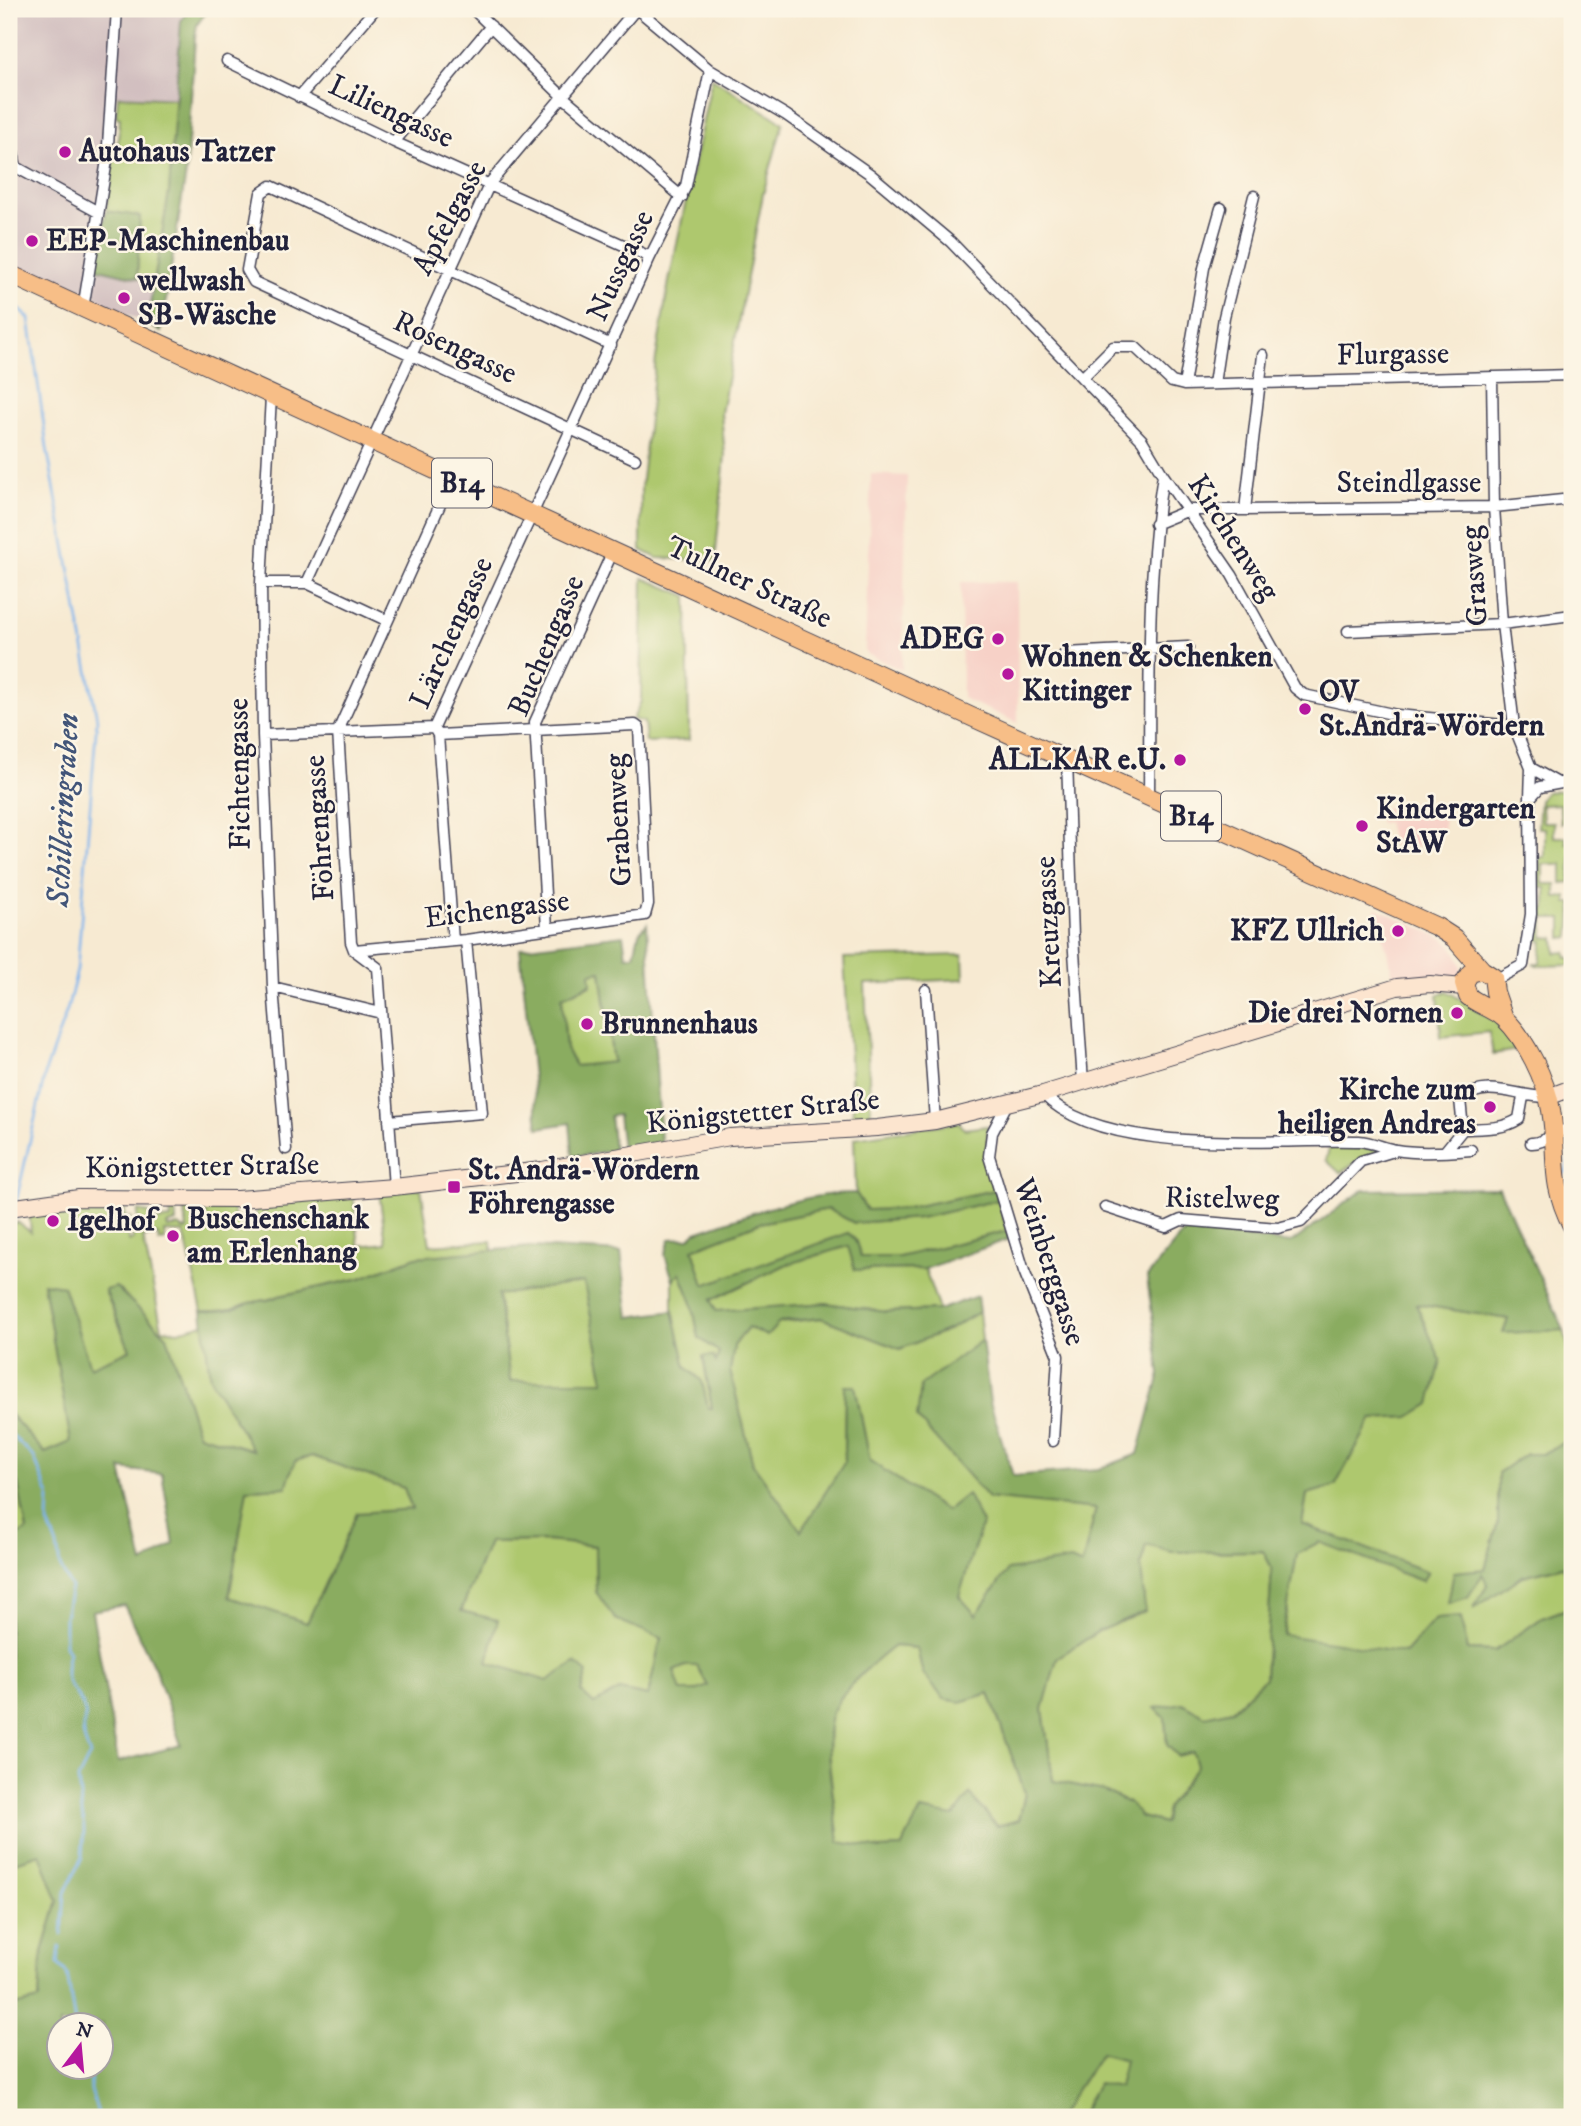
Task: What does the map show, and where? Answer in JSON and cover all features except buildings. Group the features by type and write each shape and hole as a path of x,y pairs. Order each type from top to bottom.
{"main road":[{"name":"Tullner Straße","path":"9,274 1437,927 1462,948 1481,984"},
{"name":"Königstetter Straße","path":"9,1208 79,1198 238,1199 394,1187 542,1170 730,1137 877,1128 935,1121 1043,1094 1397,987 1481,984"},
{"name":"B14","path":"1481,984 1532,1060 1565,1131 1558,1194 1572,1226"},
{"path":"1548,1097 1572,1088"}],"street":[{"path":"83,309 107,160 117,9"},
{"path":"299,97 375,9"},
{"path":"473,9 562,96 682,197"},
{"name":"Kirchenweg","path":"636,9 710,69 824,140 870,174 951,242 1142,440 1232,575 1296,688 1304,695 1397,715 1514,726"},
{"name":"Apfelgasse","path":"307,583 490,183 636,9"},
{"path":"394,142 491,26"},
{"name":"Liliengasse","path":"227,61 394,142 650,257"},
{"name":"Nussgasse","path":"551,475 650,257 682,197 710,69"},
{"path":"9,133 16,167 99,212"},
{"name":"Rosengasse","path":"449,268 271,186 261,193 247,270 254,282 635,458"},
{"path":"1214,384 1224,317 1254,196"},
{"path":"1082,378 1113,347 1135,347 1172,382 1184,385 1204,268 1221,208"},
{"path":"449,268 611,345"},
{"path":"1245,510 1263,355"},
{"name":"Flurgasse","path":"1184,385 1572,375"},
{"name":"Grasweg","path":"1481,984 1522,965 1528,941 1531,768 1514,726 1502,624 1494,507 1492,377"},
{"name":"Fichtengasse","path":"271,396 261,583 263,735 272,987 286,1149"},
{"name":"Lärchengasse","path":"453,941 436,732 551,475"},
{"path":"1149,797 1148,648 1155,524 1163,475"},
{"name":"Föhrengasse","path":"355,950 351,943 338,730 453,478"},
{"name":"Steindlgasse","path":"1189,510 1494,507 1572,499"},
{"path":"1155,524 1189,510"},
{"name":"Buchengasse","path":"547,929 535,722 613,551"},
{"path":"261,583 307,583 386,620"},
{"path":"1348,631 1502,624 1572,615"},
{"path":"1065,653 1188,647"},
{"name":"Grabenweg","path":"534,730 635,725 639,728 648,904 645,915"},
{"path":"263,735 338,730 534,730"},
{"name":"Kreuzgasse","path":"1067,759 1073,923 1083,1082"},
{"path":"1531,768 1558,783"},
{"path":"1530,798 1540,787 1572,781"},
{"name":"Eichengasse","path":"355,950 466,940 645,915"},
{"path":"389,1122 482,1112 466,940"},
{"path":"355,950 377,968 394,1187"},
{"path":"272,987 381,1013"},
{"path":"926,990 935,1121"},
{"path":"1446,1150 1463,1129 1460,1100 1476,1088 1504,1090 1522,1097 1548,1097"},
{"path":"1043,1094 1053,1104 1116,1132 1194,1140 1363,1141 1396,1150 1471,1150"},
{"path":"1463,1129 1496,1128 1512,1123 1519,1119 1522,1097"},
{"name":"Weinberggasse","path":"1007,1104 992,1133 989,1156 1024,1271 1058,1356 1054,1441"},
{"path":"1531,1143 1538,1143 1565,1131"},
{"name":"Ristelweg","path":"1105,1207 1166,1227 1181,1220 1252,1227 1290,1226 1301,1222 1361,1161 1396,1150"}],"shaded area":[{"path":"9,9 189,9 181,21 177,99 115,96 86,304 9,265"},
{"name":"wellwash SB-Wäsche","path":"95,268 154,282 147,324 100,302 94,295"},
{"path":"871,474 907,476 902,670 865,653"},
{"path":"961,582 1017,582 1018,723 962,698"},
{"path":"1416,803 1445,821 1439,846 1393,846 1387,822 1380,823 1377,814 1384,813 1384,808"},
{"path":"1376,908 1444,939 1455,950 1461,965 1461,975 1451,980 1395,983"}],"green space":[{"path":"189,9 208,9 197,25 195,38 186,173 161,332 147,324 169,192 181,21"},
{"path":"712,78 783,123 763,194 721,413 725,455 715,561 657,558 641,550 641,488 656,358 669,281"},
{"path":"118,96 177,99 169,192 154,282 137,278 140,217 106,211 114,153 117,153 120,118 116,117"},
{"path":"106,211 140,216 137,278 95,268"},
{"path":"643,578 687,596 689,740 646,742 644,722 633,719 641,701"},
{"path":"1567,790 1568,796 1572,795 1569,823 1561,823 1560,804 1542,805 1543,822 1554,822 1554,837 1566,837 1566,843 1572,843 1570,882 1562,883 1562,864 1543,864 1543,884 1556,884 1556,898 1567,897 1567,903 1572,903 1570,937 1562,938 1562,918 1544,918 1543,937 1555,938 1556,953 1566,952 1567,958 1572,958 1572,965 1539,966 1533,963 1540,963 1543,941 1535,940 1539,910 1546,909 1546,888 1538,888 1539,857 1545,857 1545,828 1538,828 1540,800 1546,792"},
{"path":"647,924 661,1143 622,1149 618,1115 610,1116 614,1150 573,1157 570,1123 538,1128 520,948 623,935 626,956 634,955 639,933","holes":["601,971 613,1062 575,1066 566,1049 562,997 591,984 590,973"]},
{"path":"963,955 964,979 865,984 871,1123 854,1124 844,958"},
{"path":"601,971 613,1063 575,1066 566,1049 562,997 591,985 589,972"},
{"path":"1447,991 1496,1022 1517,1050 1493,1054 1489,1032 1441,1037 1438,995"},
{"path":"959,1122 964,1129 988,1126 986,1156 995,1190 902,1209 867,1210 856,1193 854,1138"},
{"path":"1330,1145 1386,1150 1361,1159 1340,1173 1326,1160"},
{"path":"421,1188 430,1245 491,1241 493,1251 416,1257 361,1278 230,1309 202,1311 184,1233 164,1232 165,1240 159,1242 158,1235 143,1237 162,1329 178,1331 204,1324 210,1378 254,1450 198,1434 167,1336 116,1287 105,1291 130,1350 90,1367 63,1286 43,1284 71,1442 45,1453 9,1413 9,1226 17,1222 31,1232 29,1211 52,1206 124,1206 129,1241 133,1239 131,1216 133,1226 137,1225 138,1211 149,1213 154,1221 171,1219 170,1210 175,1208 176,1222 167,1225 168,1228 179,1226 184,1230 187,1229 184,1206 194,1211 199,1218 207,1215 198,1204 233,1205 234,1217 256,1218 256,1205 353,1195 359,1246 386,1243 379,1192"},
{"path":"1499,1188 1564,1330 1503,1333 1508,1319 1416,1304 1441,1361 1430,1404 1409,1417 1372,1419 1335,1486 1307,1494 1302,1524 1428,1572 1422,1581 1319,1542 1297,1554 1283,1635 1405,1653 1435,1619 1460,1617 1468,1650 1495,1651 1542,1618 1572,1607 1572,2117 1080,2117 1098,2083 1119,2087 1125,2060 1101,2053 1058,2117 178,2117 177,2112 131,2117 9,2117 9,2007 39,2000 41,1959 58,1901 40,1854 9,1864 9,1540 27,1530 18,1484 9,1466 9,1413 45,1453 71,1442 43,1283 63,1286 90,1367 130,1350 105,1290 116,1287 167,1336 198,1434 253,1450 210,1378 202,1311 230,1309 361,1278 416,1257 530,1247 621,1252 629,1317 673,1311 686,1367 702,1381 708,1408 712,1408 703,1356 713,1356 716,1362 719,1352 699,1338 692,1303 680,1273 673,1280 665,1255 670,1239 689,1238 696,1232 755,1212 815,1197 856,1193 867,1210 902,1209 995,1190 998,1200 920,1218 854,1223 828,1209 760,1223 693,1249 704,1285 848,1233 855,1239 861,1257 899,1257 1007,1231 1009,1239 925,1269 855,1270 848,1246 785,1265 711,1300 716,1311 826,1303 886,1312 939,1310 977,1296 979,1312 950,1329 900,1349 821,1318 780,1322 767,1336 748,1327 734,1346 730,1371 753,1464 801,1531 844,1463 845,1386 855,1386 870,1461 946,1511 967,1494 982,1523 959,1596 976,1615 1008,1570 1071,1560 1082,1565 1096,1509 988,1498 917,1418 921,1385 982,1340 990,1402 1013,1476 1099,1469 1138,1454 1160,1374 1147,1277 1186,1229 1291,1243 1363,1190","holes":["584,1282 604,1381 510,1381 498,1295","312,1456 404,1488 412,1509 357,1513 307,1623 229,1597 247,1489 286,1487 295,1461","121,1469 162,1474 174,1544 143,1564","547,1541 595,1546 596,1592 615,1619 661,1638 648,1696 619,1690 594,1704 581,1692 587,1673 575,1663 547,1681 487,1662 498,1620 461,1611 489,1542","1146,1545 1172,1552 1263,1551 1272,1568 1265,1678 1232,1710 1205,1716 1182,1703 1155,1708 1165,1718 1167,1745 1178,1756 1193,1752 1197,1766 1167,1808 1164,1823 1141,1817 1129,1803 1104,1791 1053,1781 1043,1709 1057,1658 1099,1631 1145,1611 1141,1566","124,1605 156,1671 181,1745 118,1762 92,1611","894,1646 917,1648 923,1674 944,1699 960,1702 989,1693 1025,1793 1019,1820 997,1826 970,1794 954,1816 921,1810 901,1848 880,1849 839,1842 828,1740 832,1713 851,1685","685,1666 697,1666 708,1686 695,1691 681,1691 674,1671"]},
{"path":"998,1200 1007,1231 899,1257 861,1257 855,1239 848,1233 704,1286 693,1249 760,1223 828,1209 854,1223 920,1218"},
{"path":"849,1246 855,1270 925,1269 939,1310 886,1312 826,1303 715,1312 711,1300 785,1265"},
{"path":"680,1273 692,1303 699,1337 719,1352 717,1363 713,1356 703,1357 712,1408 708,1408 697,1376 686,1368 673,1311 673,1280"},
{"path":"584,1282 604,1381 510,1381 498,1295"},
{"path":"1415,1304 1509,1319 1504,1333 1564,1330 1572,1363 1572,1449 1565,1442 1542,1454 1526,1454 1498,1473 1498,1522 1484,1573 1487,1586 1474,1607 1523,1576 1564,1566 1572,1586 1572,1607 1542,1618 1495,1651 1468,1650 1461,1617 1435,1620 1405,1653 1283,1636 1297,1553 1319,1542 1422,1581 1428,1572 1302,1525 1307,1494 1335,1486 1372,1419 1409,1417 1441,1361"},
{"path":"979,1312 982,1340 922,1385 988,1498 1096,1508 1082,1565 976,1616 959,1596 982,1523 967,1495 946,1511 870,1461 855,1386 845,1386 844,1463 801,1532 753,1464 730,1371 734,1346 748,1327 821,1318 900,1349 950,1329"},
{"path":"1565,1442 1572,1449 1572,1586 1563,1566 1523,1576 1473,1609 1487,1586 1483,1574 1468,1597 1448,1603 1454,1572 1485,1569 1498,1522 1498,1473 1526,1454 1542,1454"},
{"path":"312,1456 404,1488 412,1510 357,1514 307,1624 229,1598 247,1489 285,1487 295,1461"},
{"path":"9,1466 18,1484 27,1530 9,1540"},
{"path":"547,1541 595,1546 596,1592 661,1638 648,1696 619,1690 594,1705 581,1692 486,1662 461,1612 489,1542"},
{"path":"1146,1544 1172,1552 1263,1551 1272,1568 1265,1678 1232,1710 1205,1716 1182,1703 1165,1718 1167,1745 1193,1752 1197,1766 1167,1808 1164,1823 1141,1817 1129,1803 1104,1791 1053,1781 1043,1709 1057,1658 1099,1631 1145,1611 1141,1566"},
{"path":"894,1646 917,1648 923,1674 960,1702 989,1693 1025,1793 1019,1820 997,1826 921,1810 901,1848 880,1849 839,1842 828,1740 832,1713 851,1685"},
{"path":"685,1666 697,1666 709,1687 680,1691 674,1671"},
{"path":"40,1854 58,1901 41,1959 39,2001 9,2007 9,1864"},
{"path":"1101,2053 1126,2060 1119,2087 1098,2083 1080,2117 1058,2117"}],"waterway":[{"name":"Schilleringraben","path":"9,300 29,318 47,448 97,719 77,970 68,1007 46,1070 16,1202"},
{"path":"1566,1173 1572,1148"},
{"name":"Schilleringraben","path":"9,1219 18,1216"},
{"name":"Schilleringraben","path":"9,1433 34,1457 49,1496 48,1523 57,1546 60,1566 71,1588 65,1616 65,1646 69,1652 66,1664 67,1680 81,1702 86,1717 83,1735 90,1755 78,1779 84,1830 82,1857 65,1893 62,1935"},
{"name":"Schilleringraben","path":"60,1946 58,1964 67,1973 73,2010"},
{"name":"Schilleringraben","path":"91,2080 99,2117"}],"place":[{"name":"Autohaus Tatzer","path":"65,152"},
{"name":"EEP-Maschinenbau","path":"32,241"},
{"name":"wellwash SB-Wäsche","path":"124,298"},
{"name":"ADEG","path":"998,639"},
{"name":"Wohnen & Schenken Kittinger","path":"1008,674"},
{"name":"OV St.Andrä-Wördern","path":"1305,709"},
{"name":"ALLKAR e.U.","path":"1180,760"},
{"name":"Kindergarten StAW","path":"1362,826"},
{"name":"KFZ Ullrich","path":"1398,931"},
{"name":"Die drei Nornen","path":"1457,1013"},
{"name":"Brunnenhaus","path":"587,1024"},
{"name":"Kirche zum heiligen Andreas","path":"1490,1107"},
{"name":"St. Andrä-Wördern Föhrengasse","path":"454,1187"},
{"name":"Igelhof","path":"53,1221"},
{"name":"Buschenschank am Erlenhang","path":"173,1236"}]}
